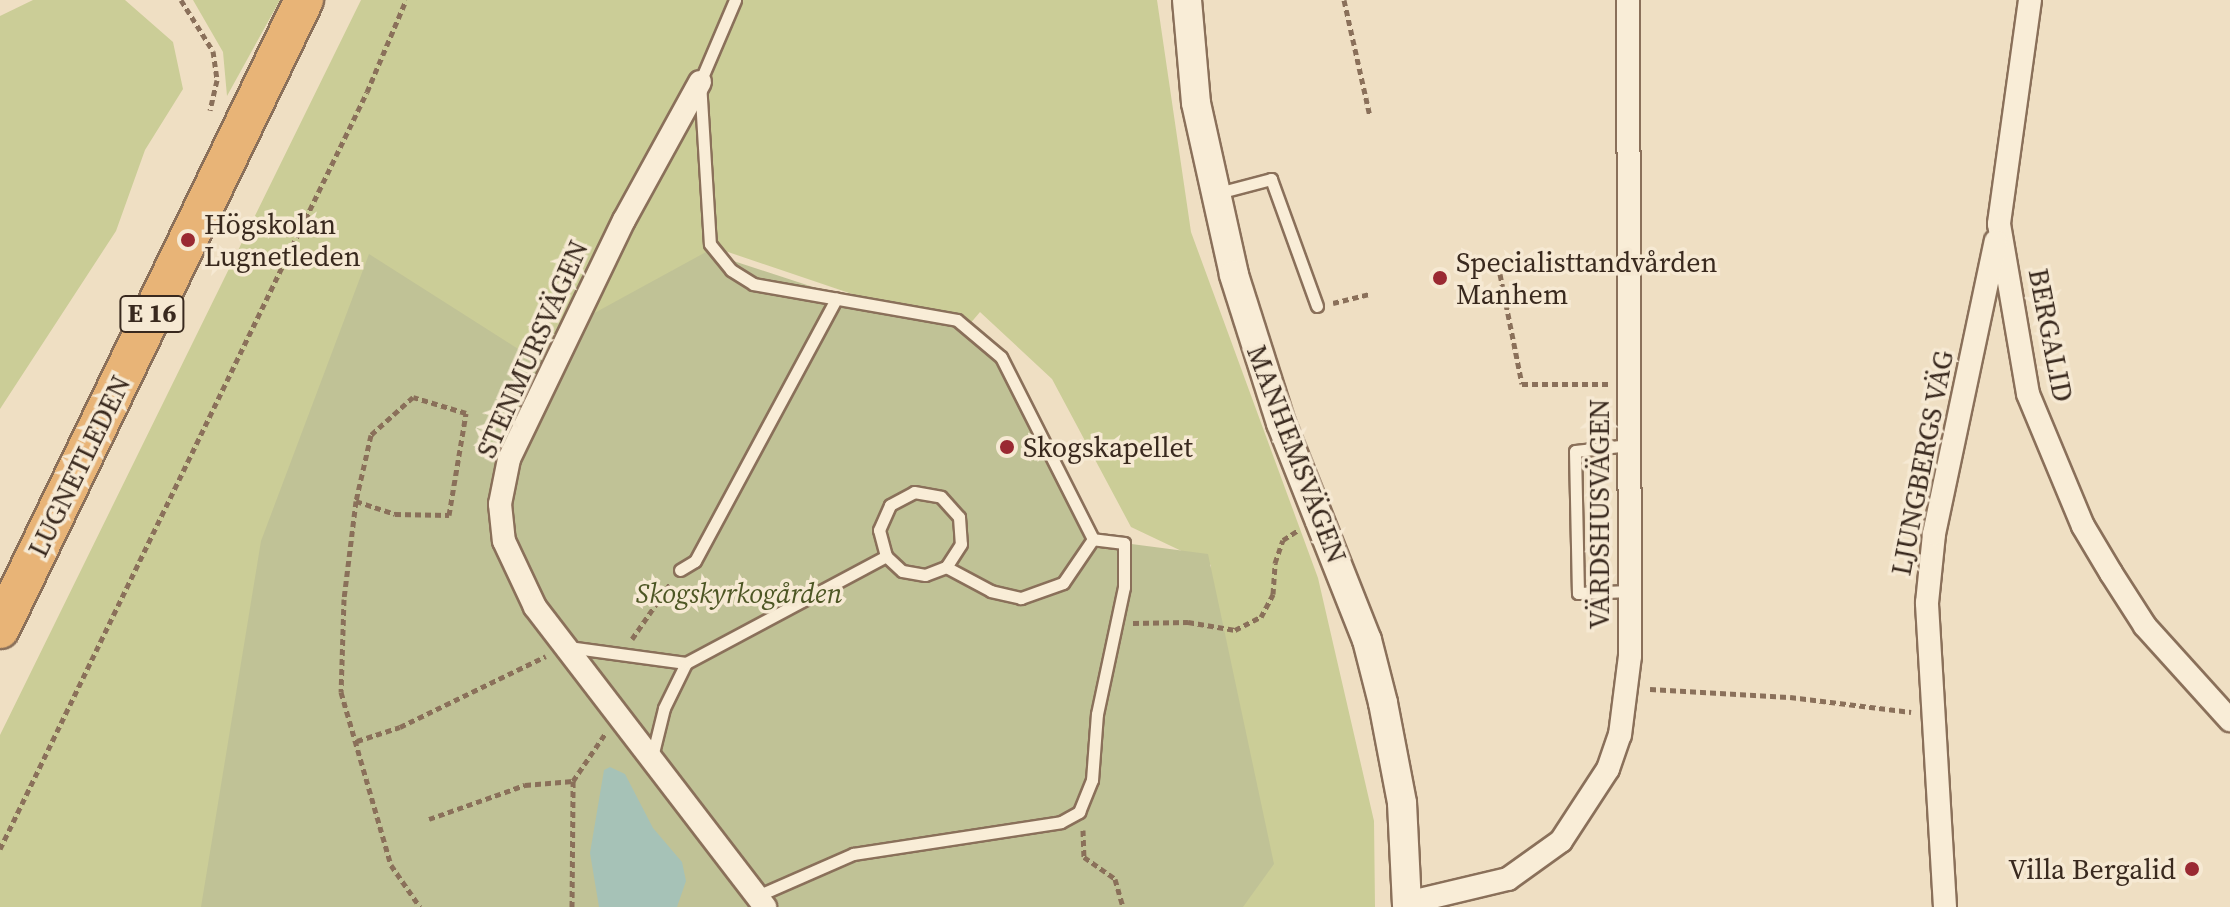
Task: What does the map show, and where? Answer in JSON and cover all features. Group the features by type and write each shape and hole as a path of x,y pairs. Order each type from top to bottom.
{"highway":[{"name":"LUGNETLEDEN","path":"0,629 304,0"}],"street":[{"name":"MANHEMSVÄGEN","path":"1187,0 1196,103 1214,194 1259,362 1367,640 1383,703 1402,803 1407,905"},
{"name":"VÄRDSHUSVÄGEN","path":"1407,905 1508,879 1561,841 1608,769 1627,689 1630,591 1628,0"},
{"name":"BERGALID","path":"2030,0 1999,224 2028,394 2083,526 2145,626 2230,720"},
{"name":"STENMURSVÄGEN","path":"700,82 624,220 509,459 500,504 504,541 518,579 566,647 761,902"},
{"name":"LJUNGBERGS VÄG","path":"1945,907 1927,603 1934,534 1999,224"}],"lane":[{"name":"STENMURSVÄGEN","path":"700,82 735,0"},
{"path":"700,82 710,244 731,270 753,284 957,320 1001,357 1093,539"},
{"path":"1214,194 1271,179 1317,306"},
{"path":"680,570 695,561 836,299"},
{"path":"1629,445 1575,451 1578,593 1630,591"},
{"path":"914,492 941,497 959,517 961,544 946,567 925,575 902,571 886,556 879,530 890,505 914,492"},
{"path":"946,567 991,591 1021,598 1063,583 1093,539"},
{"path":"761,902 853,854 1061,822 1079,812 1092,780 1097,714 1124,587 1124,543 1093,539"},
{"path":"566,647 686,663 886,556"},
{"path":"652,758 664,708 686,663"}],"path":[{"path":"181,0 213,51 217,80 210,110"},
{"path":"0,849 367,92 406,0"},
{"path":"1344,0 1370,116"},
{"path":"1500,274 1522,384 1629,384"},
{"path":"1317,306 1370,294"},
{"path":"356,501 395,514 449,515 466,413 413,397 371,435 356,501 344,599 341,692 391,865 420,907"},
{"path":"1117,622 1188,622 1235,630 1261,617 1273,594 1275,563 1283,540 1320,514"},
{"path":"620,656 680,570"},
{"path":"357,741 400,727 566,647"},
{"path":"1627,689 1790,697 1932,714"},
{"path":"572,907 573,781 620,716"},
{"path":"429,819 525,785 573,781"},
{"path":"1079,812 1084,857 1115,879 1123,907"}],"green space":[{"path":"33,0 125,0 173,42 183,89 145,150 116,231 0,409 0,16"},
{"path":"193,0 280,0 227,96 223,52"},
{"path":"361,0 1157,0 1191,232 1318,578 1374,821 1375,907 1167,907 1211,565 1131,527 1052,379 980,312 883,426 820,397 861,297 725,251 672,271 417,907 0,907 0,735"},
{"name":"Skogskyrkogården","path":"706,252 874,307 953,326 1001,357 1093,539 1208,554 1274,864 1243,907 201,907 261,541 369,254 523,352"}],"shaded area":[{"path":"610,767 625,774 653,828 682,862 686,881 677,907 599,907 590,853 604,770"}],"place":[{"name":"Högskolan Lugnetleden","path":"188,240"},
{"name":"Specialisttandvården Manhem","path":"1440,278"},
{"name":"Skogskapellet","path":"1007,447"},
{"name":"Villa Bergalid","path":"2192,869"}]}
